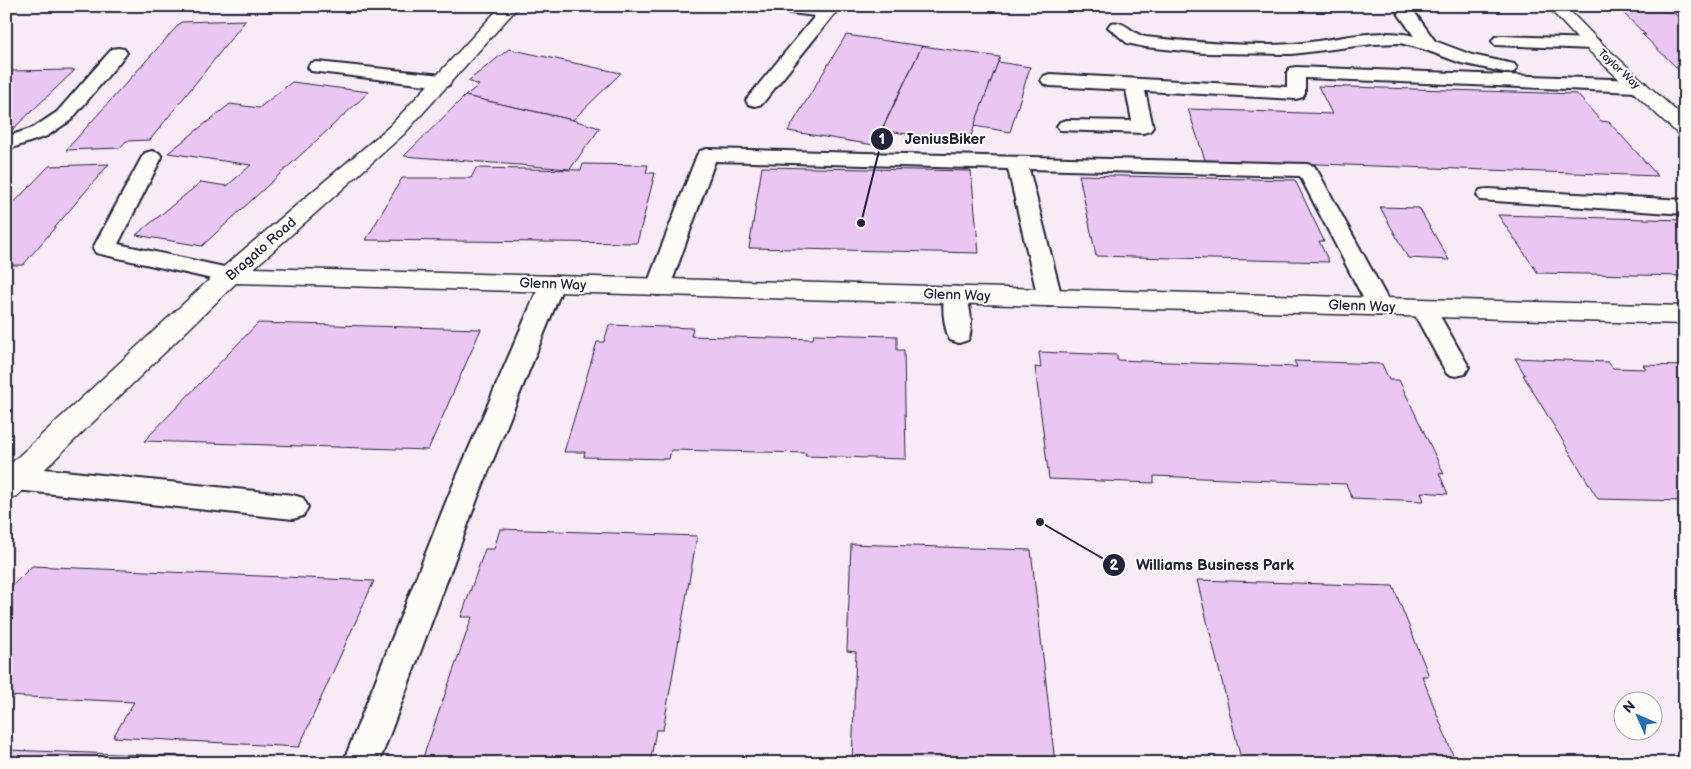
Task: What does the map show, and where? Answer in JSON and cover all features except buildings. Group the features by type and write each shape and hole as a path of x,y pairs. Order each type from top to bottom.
{"street":[{"name":"Bragato Road","path":"11,483 230,275 397,130 511,6"},
{"name":"Taylor Way","path":"1555,6 1592,44 1685,130"},
{"name":"Glenn Way","path":"230,275 1685,315"}],"lane":[{"path":"755,100 827,14 775,6"},
{"path":"1401,6 1429,45"},
{"path":"1117,27 1133,39 1145,42 1204,48 1292,49 1364,40 1400,38 1429,45 1467,59 1510,68 1630,80"},
{"path":"1501,41 1592,44"},
{"path":"6,144 40,132 64,116 118,53"},
{"path":"317,67 442,81"},
{"path":"1050,80 1296,94 1296,72 1630,80"},
{"path":"1067,126 1143,127 1134,84"},
{"path":"658,287 708,155 1307,170 1380,307"},
{"path":"152,157 104,248 230,275"},
{"path":"1017,162 1050,298"},
{"path":"1488,195 1685,207"},
{"path":"361,763 463,497 552,284"},
{"path":"955,295 959,334"},
{"path":"1423,308 1456,367"},
{"path":"11,483 293,507"}],"shaded area":[{"path":"6,6 1685,6 1685,763 6,763"}],"place":[{"name":"JeniusBiker","path":"861,223"},
{"name":"Williams Business Park","path":"1040,522"}]}
